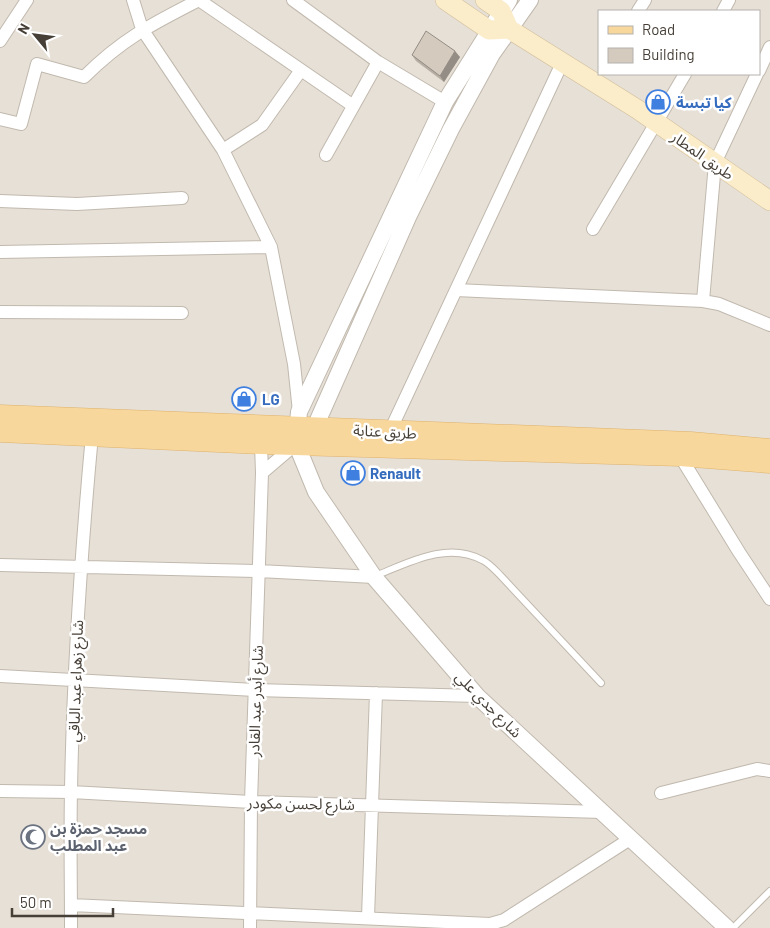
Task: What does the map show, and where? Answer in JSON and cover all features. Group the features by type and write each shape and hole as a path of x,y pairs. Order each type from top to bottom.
{"main road":[{"path":"445,0 489,30"},
{"path":"485,0 505,5 509,30"},
{"name":"طريق المطار","path":"489,30 509,30 599,78 656,122 770,201"},
{"name":"طريق عنابة","path":"0,415 691,442 770,449"},
{"name":"طريق عنابة","path":"0,432 261,444 302,427 770,463"}],"street":[{"path":"0,41 28,0"},
{"path":"133,0 142,29 223,150 271,246 294,364 302,427"},
{"path":"0,119 21,124 37,64 84,76 110,52 142,29 199,0 352,105"},
{"path":"293,0 378,62 445,102"},
{"path":"262,474 302,427 471,90 530,0"},
{"path":"302,427 445,102 505,5"},
{"path":"760,68 770,47"},
{"path":"390,431 563,60"},
{"path":"326,155 352,105 378,62"},
{"path":"223,150 262,124 301,70"},
{"path":"593,229 684,75"},
{"path":"703,301 715,163 757,75"},
{"path":"0,201 77,204 182,198"},
{"path":"0,252 271,246"},
{"path":"456,290 703,301 718,304 770,325"},
{"path":"0,312 182,313"},
{"name":"شارع جدي علي","path":"302,427 316,492 374,577 477,696 727,928"},
{"name":"شارع زهراء عبد الباقي","path":"71,928 71,792 75,680 80,568 92,435"},
{"name":"شارع أبدر عبد القادر","path":"250,928 251,802 262,474 261,444"},
{"path":"680,456 738,552 770,599"},
{"path":"0,565 259,571 374,577"},
{"path":"0,676 255,690 477,696"},
{"path":"368,917 376,693"},
{"path":"660,793 756,769 770,770"},
{"name":"شارع لحسن مكودر","path":"0,791 71,792 251,802 602,812"},
{"path":"71,905 250,914 368,917 469,925 490,924 504,920 630,839"}],"lane":[{"path":"374,577 432,554 470,555 484,560 601,683"},
{"path":"733,928 770,891"}],"shaded area":[{"path":"0,0 770,0 770,928 0,928"}],"building":[{"path":"426,31 455,51 440,76 412,55"}],"place":[{"name":"كيا تبسة","path":"658,102"},
{"name":"LG","path":"244,399"},
{"name":"Renault","path":"353,473"},
{"name":"مسجد حمزة بن عبد المطلب","path":"33,837"}]}
